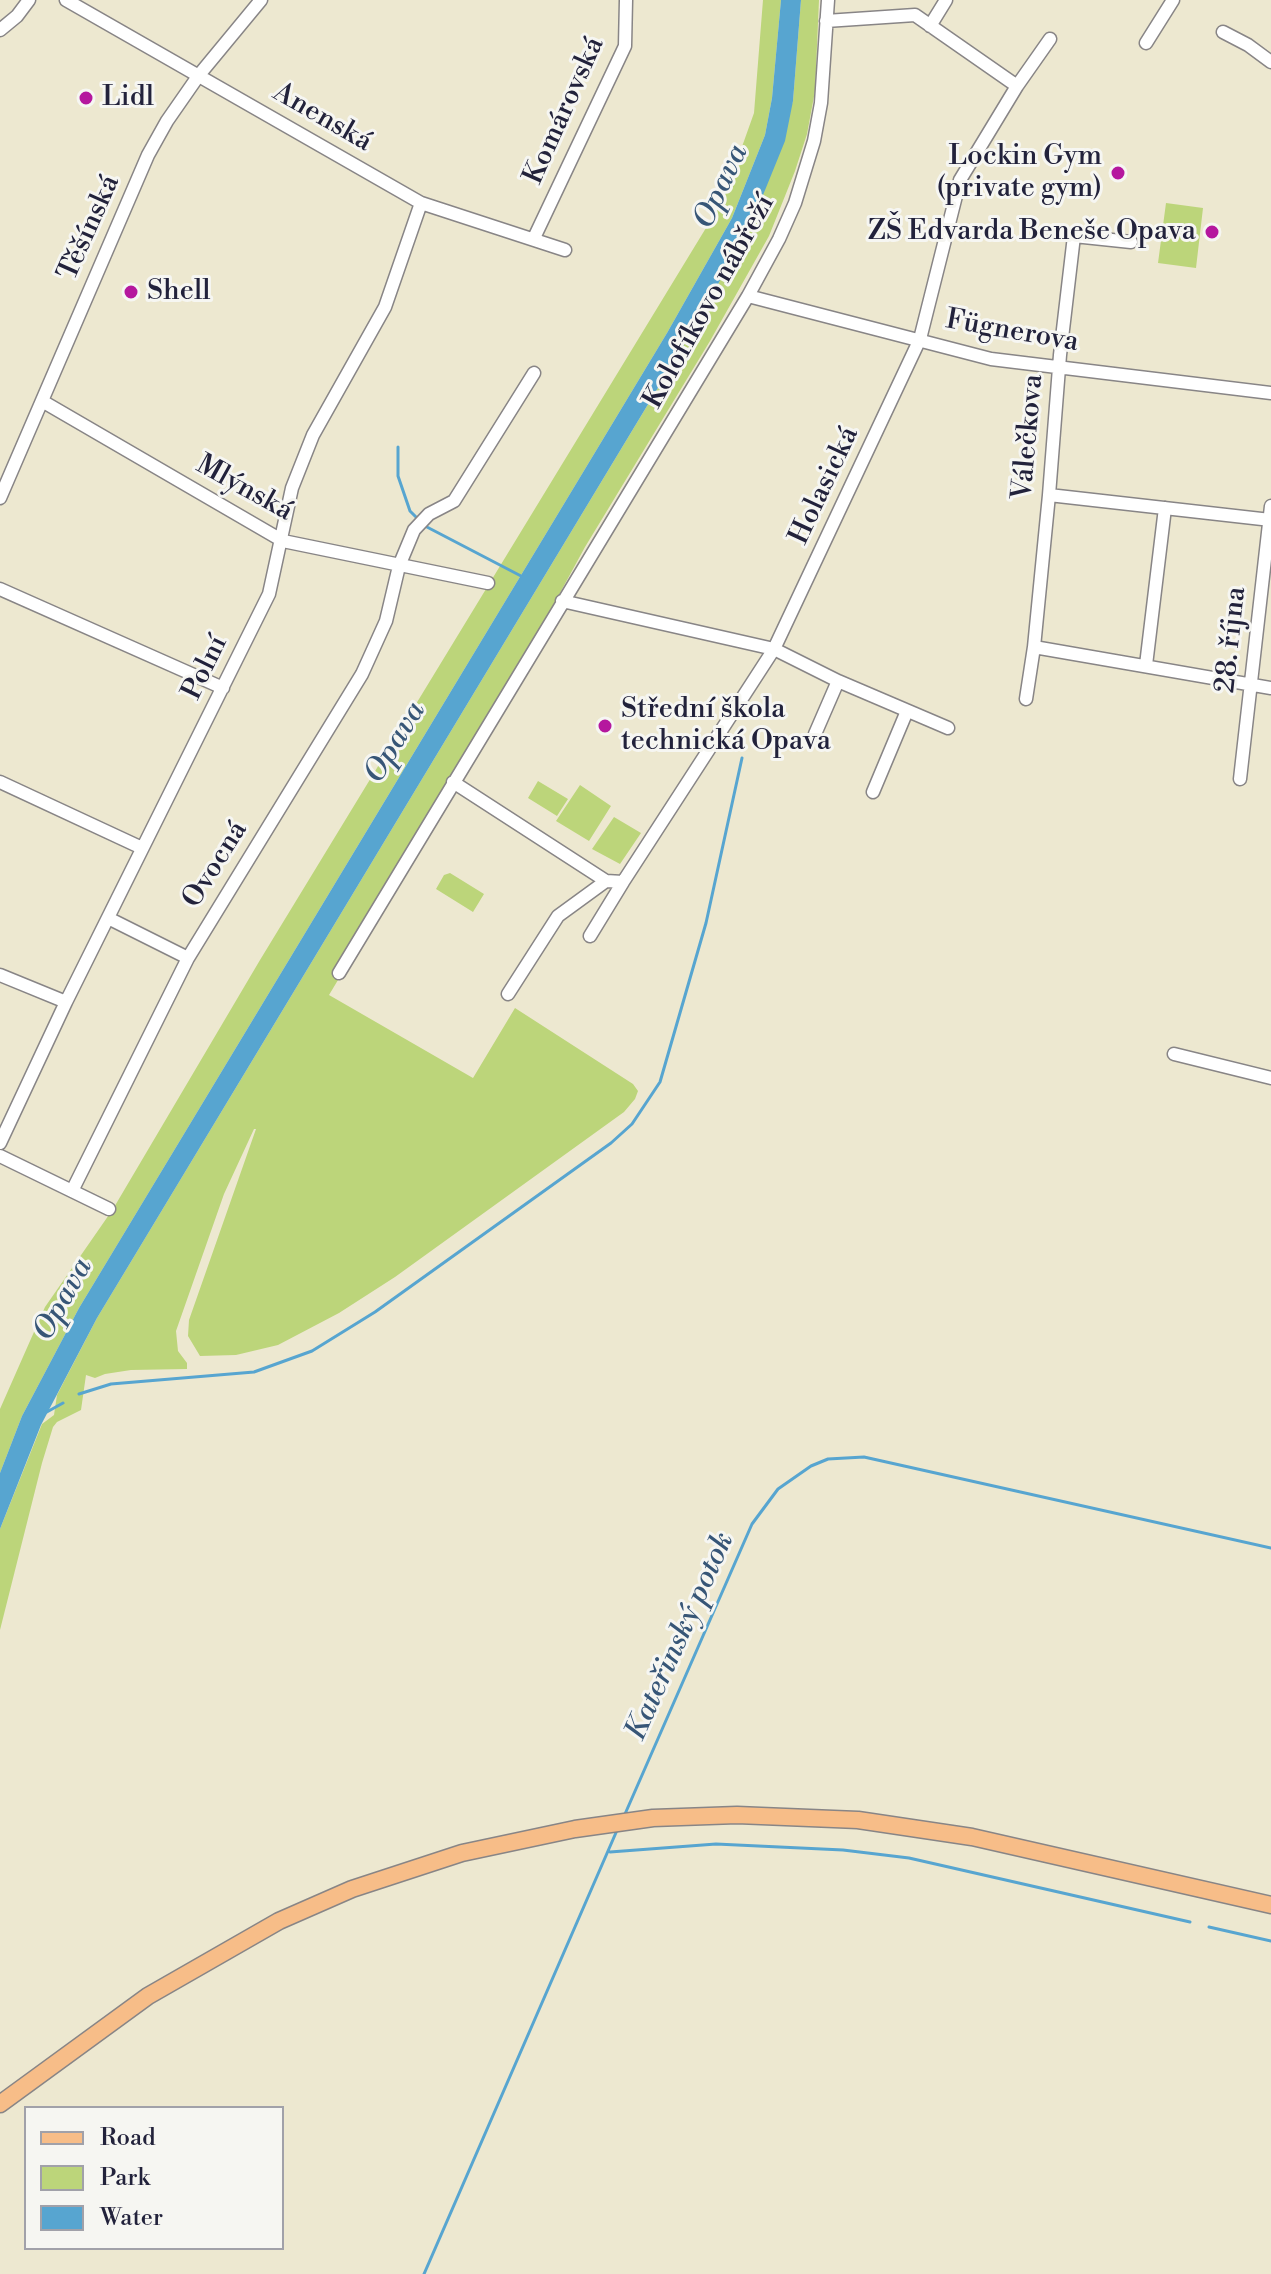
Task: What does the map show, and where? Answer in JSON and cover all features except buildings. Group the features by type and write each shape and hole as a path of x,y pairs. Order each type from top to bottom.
{"main road":[{"path":"0,2104 148,1996 279,1921 352,1889 462,1853 575,1829 653,1818 737,1815 817,1816 900,1825 972,1837 1271,1905"}],"street":[{"path":"0,30 17,16 29,0"},
{"name":"Anenská","path":"66,0 421,203 565,250"},
{"name":"Těšínská","path":"0,498 142,168 167,121 199,75 261,0"},
{"name":"Komárovská","path":"534,238 625,46 626,0"},
{"name":"Kolofíkovo nábřeží","path":"339,973 748,296 779,239 795,203 814,141 821,103 828,0"},
{"path":"925,22 946,0"},
{"path":"1146,43 1173,0"},
{"path":"826,21 910,13 1017,86"},
{"path":"1223,32 1271,62"},
{"name":"Holasická","path":"590,936 774,649 920,339 960,180 1017,86 1050,39"},
{"name":"Polní","path":"0,1143 66,1002 269,594 283,541 292,488 313,435 385,307 421,203"},
{"name":"Válečkova","path":"1026,699 1034,647 1074,236 1131,242"},
{"name":"Fügnerova","path":"748,296 991,359 1271,393"},
{"name":"Ovocná","path":"72,1191 188,958 362,674 386,621 399,566 414,530 429,514 454,501 534,373"},
{"name":"Mlýnská","path":"42,401 283,541 488,583"},
{"path":"1049,495 1270,520"},
{"name":"28. října","path":"1240,779 1271,506"},
{"path":"1146,665 1165,508"},
{"path":"0,589 223,688"},
{"path":"562,601 774,649 838,681 948,728"},
{"path":"1034,647 1271,688"},
{"path":"815,734 838,681"},
{"path":"873,792 907,711"},
{"path":"0,782 142,848"},
{"path":"453,782 606,881 623,882"},
{"path":"508,994 558,916 606,881"},
{"path":"108,918 188,958"},
{"path":"0,975 66,1002"},
{"path":"1174,1054 1271,1078"},
{"path":"0,1156 109,1209"}],"green space":[{"path":"763,0 781,0 772,98 765,135 732,218 667,333 79,1308 22,1416 0,1473 0,1409 45,1307 113,1209 260,960 723,200 754,113"},
{"path":"801,0 819,0 815,91 807,134 769,236 710,341 585,547 458,780 329,995 473,1078 515,1008 633,1084 638,1091 635,1099 624,1112 395,1277 339,1313 278,1345 236,1355 200,1356 188,1336 189,1320 254,1129 224,1194 176,1331 178,1351 187,1363 187,1369 131,1370 95,1378 86,1375 81,1410 53,1427 0,1630 0,1529 42,1424 54,1415 57,1395 97,1318 685,343 750,227 793,101"},
{"path":"1166,203 1203,208 1196,268 1158,263"},
{"path":"538,781 568,799 557,816 528,798"},
{"path":"580,785 611,806 589,841 556,821"},
{"path":"614,817 641,833 620,864 592,849"},
{"path":"450,873 484,894 473,912 436,889 444,875"}],"water":[{"path":"781,0 801,0 793,101 785,141 750,227 685,343 97,1318 41,1425 0,1529 0,1473 22,1416 79,1308 667,333 732,218 765,135 772,98"}],"waterway":[{"path":"398,447 398,476 410,511 420,521"},
{"path":"425,526 521,576"},
{"path":"79,1394 111,1384 254,1372 312,1351 375,1312 611,1143 632,1124 660,1082 706,923 742,758"},
{"path":"45,1413 63,1403"},
{"name":"Kateřinský potok","path":"625,1814 752,1524 778,1489 811,1466 828,1459 864,1457 1271,1548"},
{"name":"Kateřinský potok","path":"424,2274 618,1828"},
{"path":"610,1852 716,1844 843,1850 909,1858 1190,1922"},
{"path":"1209,1927 1271,1941"}],"place":[{"name":"Lidl","path":"86,98"},
{"name":"Lockin Gym (private gym)","path":"1118,173"},
{"name":"ZŠ Edvarda Beneše Opava","path":"1212,232"},
{"name":"Shell","path":"131,292"},
{"name":"Střední škola technická Opava","path":"605,726"}],"water label":[{"name":"Opava","path":"722,187"},
{"name":"Opava","path":"396,743"},
{"name":"Opava","path":"64,1300"}]}
